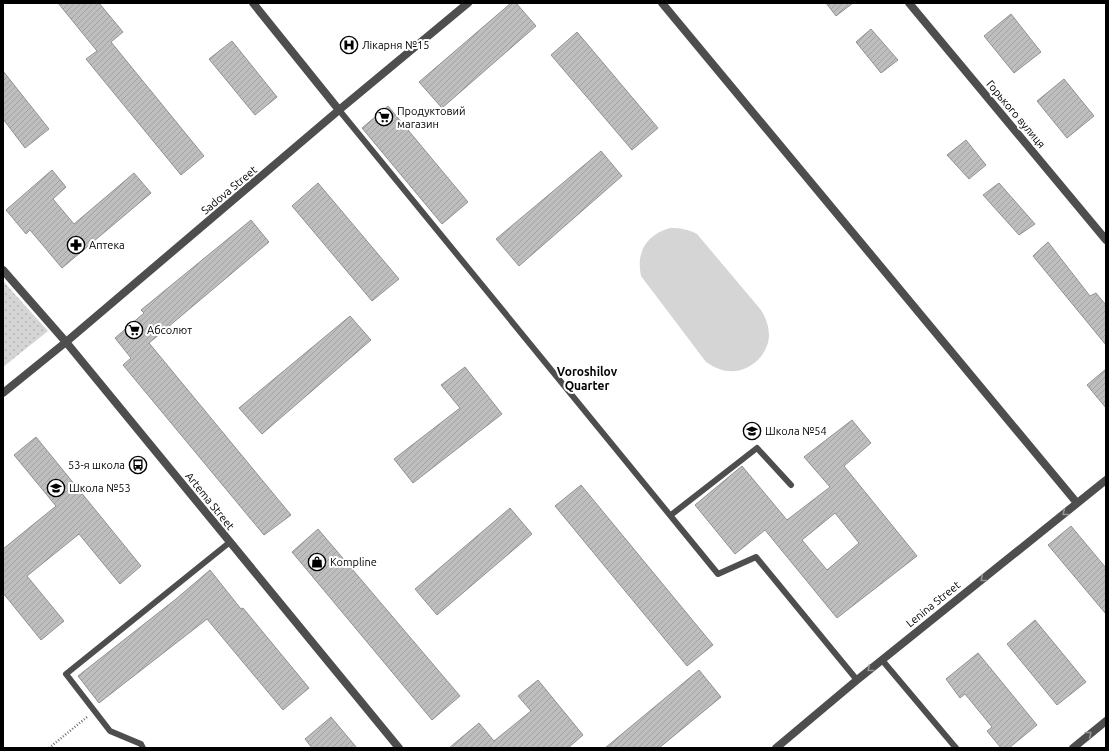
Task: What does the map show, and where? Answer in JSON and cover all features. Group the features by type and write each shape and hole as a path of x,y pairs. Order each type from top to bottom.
{"street":[{"path":"253,3 339,110"},
{"name":"Sadova Street","path":"3,393 66,342 339,110 468,3"},
{"path":"662,3 1077,503"},
{"name":"Горького вулиця","path":"909,3 1106,240"},
{"name":"Artema Street","path":"3,270 66,342 399,748"},
{"name":"Lenina Street","path":"776,748 882,660 1106,480"},
{"path":"1073,748 1106,721"}],"lane":[{"path":"339,110 718,574 756,557 858,680"},
{"path":"671,515 757,448 791,485"},
{"path":"143,748 141,744 110,731 66,674 230,542"},
{"path":"882,660 956,748"}],"path":[{"path":"48,748 95,711"}],"shaded area":[{"path":"670,228 684,229 697,234 761,310 767,322 769,336 764,353 751,365 735,371 726,371 716,368 706,362 641,276 640,259 645,246 655,235"},
{"path":"3,281 48,331 3,367"}],"building":[{"path":"58,3 99,3 123,32 111,42 204,156 181,175 86,59 97,51"},
{"path":"511,3 516,3 536,26 442,108 419,82"},
{"path":"826,3 853,3 836,16"},
{"path":"1011,14 1041,52 1014,73 984,36"},
{"path":"871,29 898,60 881,73 856,42"},
{"path":"577,32 658,128 632,150 551,55"},
{"path":"232,41 277,97 255,115 209,59"},
{"path":"3,71 49,129 25,148 3,119"},
{"path":"1064,79 1094,116 1067,138 1037,101"},
{"path":"388,106 468,202 442,224 362,128"},
{"path":"966,140 986,165 969,179 947,155"},
{"path":"601,151 622,176 519,266 496,239"},
{"path":"52,170 66,187 53,199 74,224 134,173 151,193 62,268 30,230 26,234 6,210"},
{"path":"318,183 399,279 372,301 292,206"},
{"path":"999,183 1035,224 1019,235 983,195"},
{"path":"251,220 269,242 149,343 291,515 264,535 123,365 131,358 115,338 144,313 141,310"},
{"path":"1048,242 1090,296 1096,293 1106,305 1106,345 1033,256"},
{"path":"350,316 371,340 262,434 239,408"},
{"path":"465,367 502,414 413,483 394,459 460,408 441,385"},
{"path":"1106,369 1106,408 1087,385"},
{"path":"852,420 871,443 844,466 917,556 837,618 765,530 735,554 695,505 742,466 787,520 830,487 804,457","holes":["835,513 859,543 827,570 802,540"]},
{"path":"36,437 141,566 120,584 79,534 27,576 64,621 41,640 3,593 3,549 56,506 14,455"},
{"path":"581,485 713,645 687,666 555,506"},
{"path":"510,508 532,534 437,615 415,589"},
{"path":"1071,526 1106,568 1106,614 1048,545"},
{"path":"318,529 460,696 432,720 292,552"},
{"path":"210,570 241,609 243,608 309,688 283,710 207,619 99,703 78,676 176,599"},
{"path":"1035,620 1086,682 1057,705 1007,644"},
{"path":"978,653 1037,725 1009,748 1001,748 987,731 992,727 965,694 960,698 946,679"},
{"path":"699,670 721,697 659,748 605,748"},
{"path":"538,680 583,735 568,748 449,748 479,723 494,741 531,711 518,696"},
{"path":"331,717 357,748 312,748 305,739"}],"place":[{"name":"Лікарня №15","path":"349,45"},
{"name":"Продуктовий магазин","path":"384,117"},
{"name":"Аптека","path":"76,245"},
{"name":"Абсолют","path":"134,330"},
{"name":"Школа №54","path":"752,431"},
{"name":"53-я школа","path":"138,465"},
{"name":"Школа №53","path":"56,488"},
{"name":"Kompline","path":"317,562"}],"district":[{"name":"Voroshilov Quarter","path":"587,378"}]}
